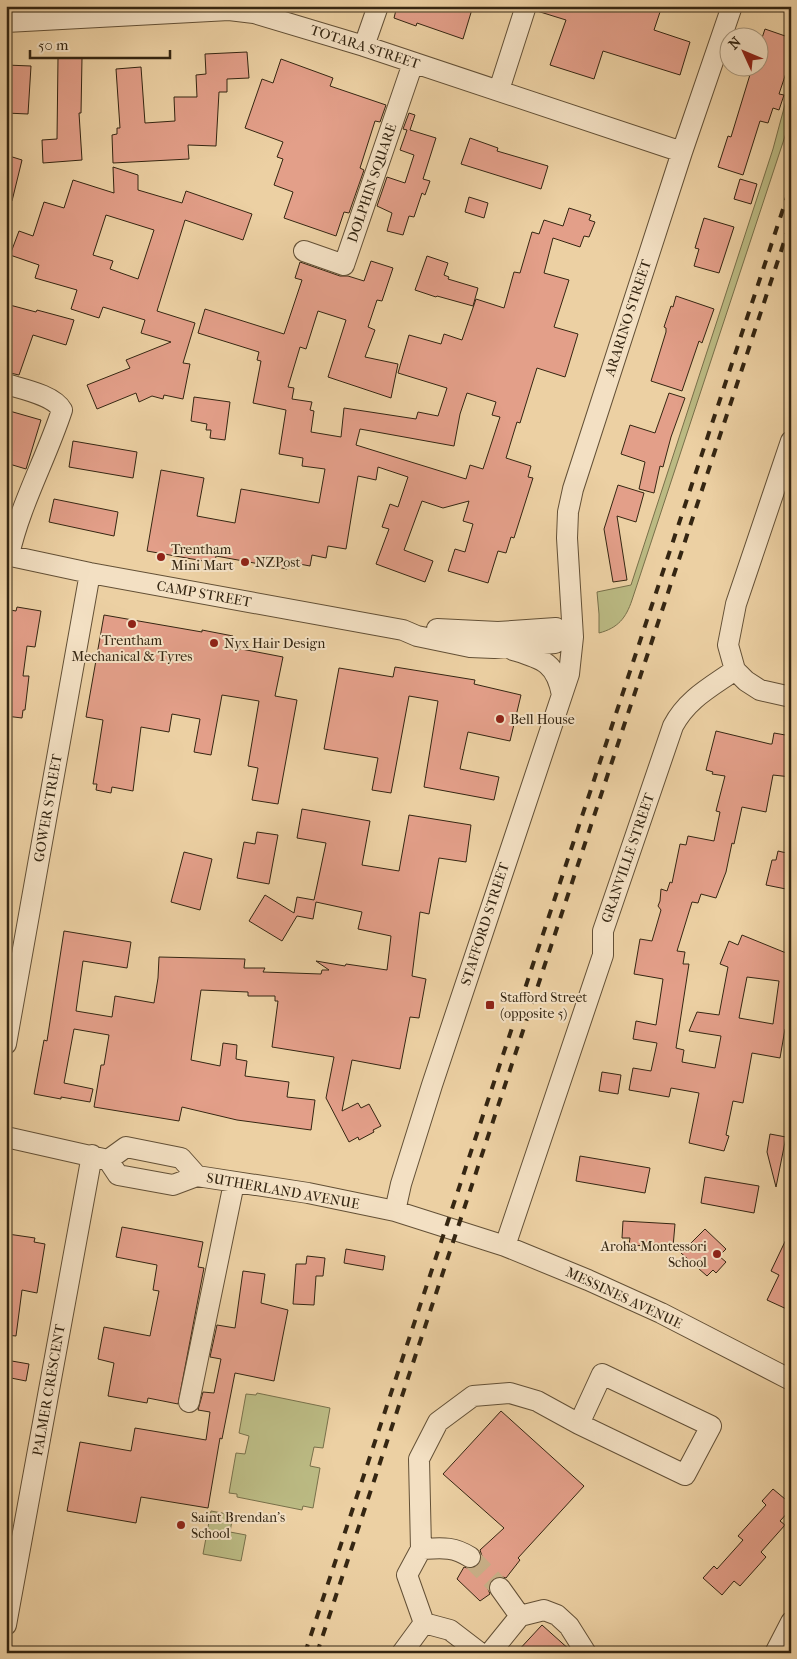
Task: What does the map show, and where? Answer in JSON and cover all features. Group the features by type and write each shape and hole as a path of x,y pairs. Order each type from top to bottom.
{"street":[{"path":"364,46 378,6"},
{"path":"499,90 526,6"},
{"name":"ARARINO STREET","path":"568,636 567,538 568,512 573,489 682,152 732,6"},
{"name":"TOTARA STREET","path":"6,22 44,13 191,9 254,13 364,46 682,152"},
{"name":"DOLPHIN SQUARE","path":"304,251 344,264 413,63"},
{"path":"6,384 50,398 59,404 62,410 53,437 14,531 8,555"},
{"path":"791,441 736,604 728,645 735,670 746,681 760,690 791,697"},
{"name":"CAMP STREET","path":"8,555 90,573 403,630 417,636 470,647 506,647 555,643 568,636 556,628 498,632 420,628 403,630"},
{"name":"GOWER STREET","path":"6,1044 90,573"},
{"name":"STAFFORD STREET","path":"395,1211 401,1184 432,1085 569,674 568,636"},
{"path":"506,647 540,659 547,664 556,674 562,695"},
{"name":"GRANVILLE STREET","path":"505,1246 603,955 603,931 673,726 680,712 690,702 735,670"},
{"path":"6,1137 100,1158 118,1175 173,1185 197,1176"},
{"name":"SUTHERLAND AVENUE","path":"100,1158 126,1147 181,1158 197,1176 308,1194 395,1211 452,1229"},
{"name":"PALMER CRESCENT","path":"6,1625 86,1180 100,1158"},
{"path":"189,1402 234,1183"},
{"name":"MESSINES AVENUE","path":"452,1229 505,1246 588,1280 661,1313 791,1380"},
{"path":"424,1623 407,1575 421,1548 419,1459 438,1422 473,1396 510,1393 538,1401 579,1424 685,1475 711,1426 602,1374 579,1424"},
{"path":"421,1548 460,1550 470,1558"},
{"path":"500,1588 520,1616"},
{"path":"490,1653 520,1616 544,1610 558,1615 569,1626 586,1653"},
{"path":"775,1653 791,1622"},
{"path":"402,1653 424,1623"},
{"path":"424,1623 450,1630 480,1653"}],"shaded area":[{"path":"791,82 791,118 632,600 624,617 616,625 599,633 597,592 631,585 773,149"},
{"path":"257,1393 330,1408 323,1448 314,1447 310,1466 320,1468 313,1508 303,1506 302,1510 237,1497 237,1494 229,1493 236,1453 245,1454 249,1436 239,1433 246,1394 256,1395"},
{"path":"211,1511 233,1515 230,1532 246,1535 241,1561 203,1554"}],"building":[{"path":"397,6 473,6 463,39 417,23 416,26 394,18"},
{"path":"538,6 662,6 654,30 690,42 680,75 603,51 594,79 550,65 566,20 537,11"},
{"path":"770,31 791,38 791,58 779,94 784,95 779,110 773,108 768,123 760,121 743,175 718,167 728,136 731,137 749,78 770,78"},
{"path":"247,52 249,78 227,79 227,92 219,92 216,146 188,145 189,159 113,163 112,135 117,134 117,128 120,128 116,69 141,67 145,123 175,121 174,97 197,97 196,75 206,74 205,54"},
{"path":"58,58 82,58 81,113 79,113 82,160 43,163 42,140 57,139"},
{"path":"281,59 333,78 330,86 386,105 380,122 375,121 360,168 364,170 349,213 344,212 336,236 284,218 293,192 274,185 283,159 277,157 283,142 245,128 262,79 273,83"},
{"path":"6,65 31,66 28,114 6,113"},
{"path":"409,113 415,115 410,130 436,138 423,179 430,181 425,195 422,193 414,217 409,216 403,235 387,231 392,213 377,206 387,177 405,183 414,155 400,150 407,130 403,129"},
{"path":"470,138 498,148 497,151 548,166 541,189 461,164"},
{"path":"6,155 22,160 12,201 6,200"},
{"path":"113,167 138,175 138,190 182,203 186,191 252,214 243,240 185,220 157,311 195,323 183,363 190,364 183,399 164,395 163,399 152,396 139,402 136,393 97,409 87,385 130,368 126,360 171,342 141,333 145,320 103,307 99,318 71,309 77,290 35,278 39,265 10,255 19,231 33,236 44,202 64,208 73,180 114,193","holes":["106,215 154,230 138,279 110,269 113,261 93,255"]},
{"path":"740,179 757,184 751,204 734,199"},
{"path":"469,197 488,203 484,218 465,212"},
{"path":"569,208 591,215 589,220 595,222 589,237 584,236 580,247 553,238 544,273 569,280 554,327 578,334 565,377 537,368 520,423 517,422 506,458 531,466 528,477 533,478 514,538 511,537 506,553 498,551 488,583 448,571 455,549 465,552 473,524 463,521 469,501 443,508 422,501 404,550 433,561 425,582 376,564 389,529 382,527 390,504 398,507 408,477 378,467 376,480 358,476 346,549 328,546 326,558 312,555 310,566 289,562 287,569 216,556 215,563 147,551 161,470 204,478 197,516 235,523 241,489 319,503 325,469 302,466 303,458 279,454 286,410 253,403 261,361 257,360 259,352 198,333 205,309 284,334 302,280 295,278 300,262 340,276 348,276 364,281 371,261 393,268 382,301 377,300 368,327 375,330 365,357 398,364 391,398 328,377 346,320 318,311 306,349 300,347 288,387 294,388 292,399 312,402 310,410 314,411 311,432 341,437 344,408 416,419 418,412 438,416 447,388 398,373 409,335 441,344 444,334 462,340 476,299 504,308 514,272 520,273 532,232 539,234 544,220 563,226","holes":["467,393 496,402 492,415 500,417 483,469 470,465 466,479 356,445 360,429 454,446 460,414"]},
{"path":"704,218 734,227 719,273 694,266 699,249 695,248"},
{"path":"427,256 448,263 444,275 449,277 448,279 478,288 473,306 415,290"},
{"path":"676,296 714,309 702,343 699,341 682,391 651,381 666,332 664,327"},
{"path":"6,304 74,320 66,345 33,335 19,375 6,372"},
{"path":"669,393 685,398 663,467 660,466 654,493 639,489 645,462 621,454 630,425 655,433"},
{"path":"194,397 230,402 225,440 210,438 211,430 206,430 207,424 191,421"},
{"path":"6,410 41,420 26,469 6,463"},
{"path":"73,441 137,452 133,478 69,467"},
{"path":"618,485 644,493 636,522 617,516 627,580 613,582 604,529"},
{"path":"54,499 118,512 114,536 49,522"},
{"path":"17,607 41,611 35,647 27,646 23,676 29,676 25,710 23,710 22,718 6,716 6,676 10,649 6,649 6,619 9,619 10,610 16,611"},
{"path":"104,615 233,636 231,647 283,657 275,696 297,700 278,804 252,800 258,768 248,766 259,701 222,695 211,755 194,752 200,719 172,714 169,732 141,727 133,791 112,787 111,793 96,790 97,784 93,784 103,720 86,717"},
{"path":"395,667 475,680 474,684 521,695 510,741 468,732 460,769 499,777 494,800 424,787 438,701 409,696 391,793 372,790 378,758 324,749 339,668 393,677"},
{"path":"716,731 770,744 772,744 774,733 791,736 791,777 773,775 766,812 742,807 726,872 716,898 701,894 698,903 692,902 677,951 685,952 683,964 689,964 676,1048 684,1050 682,1062 715,1068 721,1036 689,1031 697,1012 719,1015 728,967 720,964 729,941 738,945 742,935 791,955 791,1030 785,1029 780,1058 752,1053 743,1103 733,1101 726,1135 729,1136 724,1151 689,1143 699,1093 671,1088 669,1097 629,1090 633,1068 651,1071 657,1043 633,1039 636,1021 656,1025 663,979 634,974 640,939 652,941 661,910 658,906 661,889 667,891 670,882 672,883 680,844 686,845 688,836 714,841 720,812 716,811 725,776 712,774 713,772 706,770","holes":["747,977 779,981 773,1024 739,1018"]},
{"path":"302,809 370,821 362,865 399,871 409,815 471,825 466,862 439,858 429,914 420,912 412,976 426,979 419,1018 410,1017 400,1069 352,1060 342,1111 358,1103 361,1108 369,1104 381,1126 359,1140 358,1137 349,1142 326,1098 334,1057 272,1047 278,1001 275,1001 275,996 248,996 248,992 201,990 191,1060 220,1066 223,1043 237,1045 236,1059 247,1061 245,1076 289,1082 287,1097 315,1100 311,1130 237,1120 182,1107 179,1121 94,1107 101,1065 104,1065 109,1035 74,1029 64,1083 93,1089 90,1102 34,1094 44,1040 47,1041 64,931 131,942 127,968 83,961 76,1011 112,1017 115,996 154,1003 159,957 245,959 244,968 265,968 263,972 321,974 322,970 329,970 316,961 387,970 391,936 358,929 362,912 316,902 313,919 297,916 282,941 249,921 265,895 294,913 297,897 314,900 326,843 297,838"},
{"path":"257,832 278,835 269,884 237,878 244,842 255,844"},
{"path":"778,851 791,854 791,890 766,885 772,860 776,860"},
{"path":"184,852 212,859 200,910 171,902"},
{"path":"602,1072 621,1075 618,1094 599,1091"},
{"path":"770,1134 786,1137 776,1187 767,1152"},
{"path":"580,1156 650,1168 645,1193 576,1181"},
{"path":"705,1177 759,1186 754,1213 701,1203"},
{"path":"623,1221 675,1224 673,1247 629,1245 630,1238 622,1238"},
{"path":"122,1227 203,1242 198,1267 204,1268 178,1404 148,1398 147,1403 108,1396 114,1363 98,1359 104,1327 150,1336 159,1291 153,1290 157,1265 116,1257"},
{"path":"705,1229 726,1249 719,1256 726,1262 716,1273 713,1270 707,1276 681,1253"},
{"path":"791,1229 791,1311 767,1300 779,1275 771,1271"},
{"path":"8,1234 35,1238 34,1242 45,1244 37,1293 22,1290 16,1336 6,1335 6,1238 8,1238"},
{"path":"346,1249 385,1256 383,1270 344,1263"},
{"path":"307,1256 325,1258 323,1276 316,1276 314,1305 293,1304 296,1264 306,1264"},
{"path":"243,1271 265,1274 261,1303 288,1310 274,1381 235,1373 222,1439 220,1438 208,1508 141,1497 136,1523 67,1511 80,1442 131,1451 135,1428 206,1440 210,1412 198,1410 203,1392 214,1393 221,1359 210,1357 217,1325 235,1328"},
{"path":"6,1360 29,1364 26,1381 6,1377"},
{"path":"501,1411 584,1486 518,1558 520,1560 506,1578 499,1576 493,1579 488,1589 490,1594 480,1601 457,1579 464,1567 471,1569 480,1563 482,1556 480,1550 504,1528 443,1474"},
{"path":"773,1489 791,1504 791,1509 780,1521 785,1525 761,1552 766,1557 740,1586 734,1581 722,1595 703,1578 714,1566 717,1569 743,1540 738,1536 766,1505 762,1501"},
{"path":"542,1625 571,1651 572,1653 516,1653"}],"tunnel":[{"path":"470,1557 500,1588"}],"railway":[{"path":"305,1653 791,185"},
{"path":"317,1653 791,221"}],"place":[{"name":"Trentham Mini Mart","path":"161,557"},
{"name":"NZPost","path":"245,562"},
{"name":"Trentham Mechanical & Tyres","path":"132,624"},
{"name":"Nyx Hair Design","path":"214,643"},
{"name":"Bell House","path":"500,719"},
{"name":"Stafford Street (opposite 5)","path":"490,1005"},
{"name":"Aroha Montessori School","path":"717,1254"},
{"name":"Saint Brendan's School","path":"181,1525"}]}
